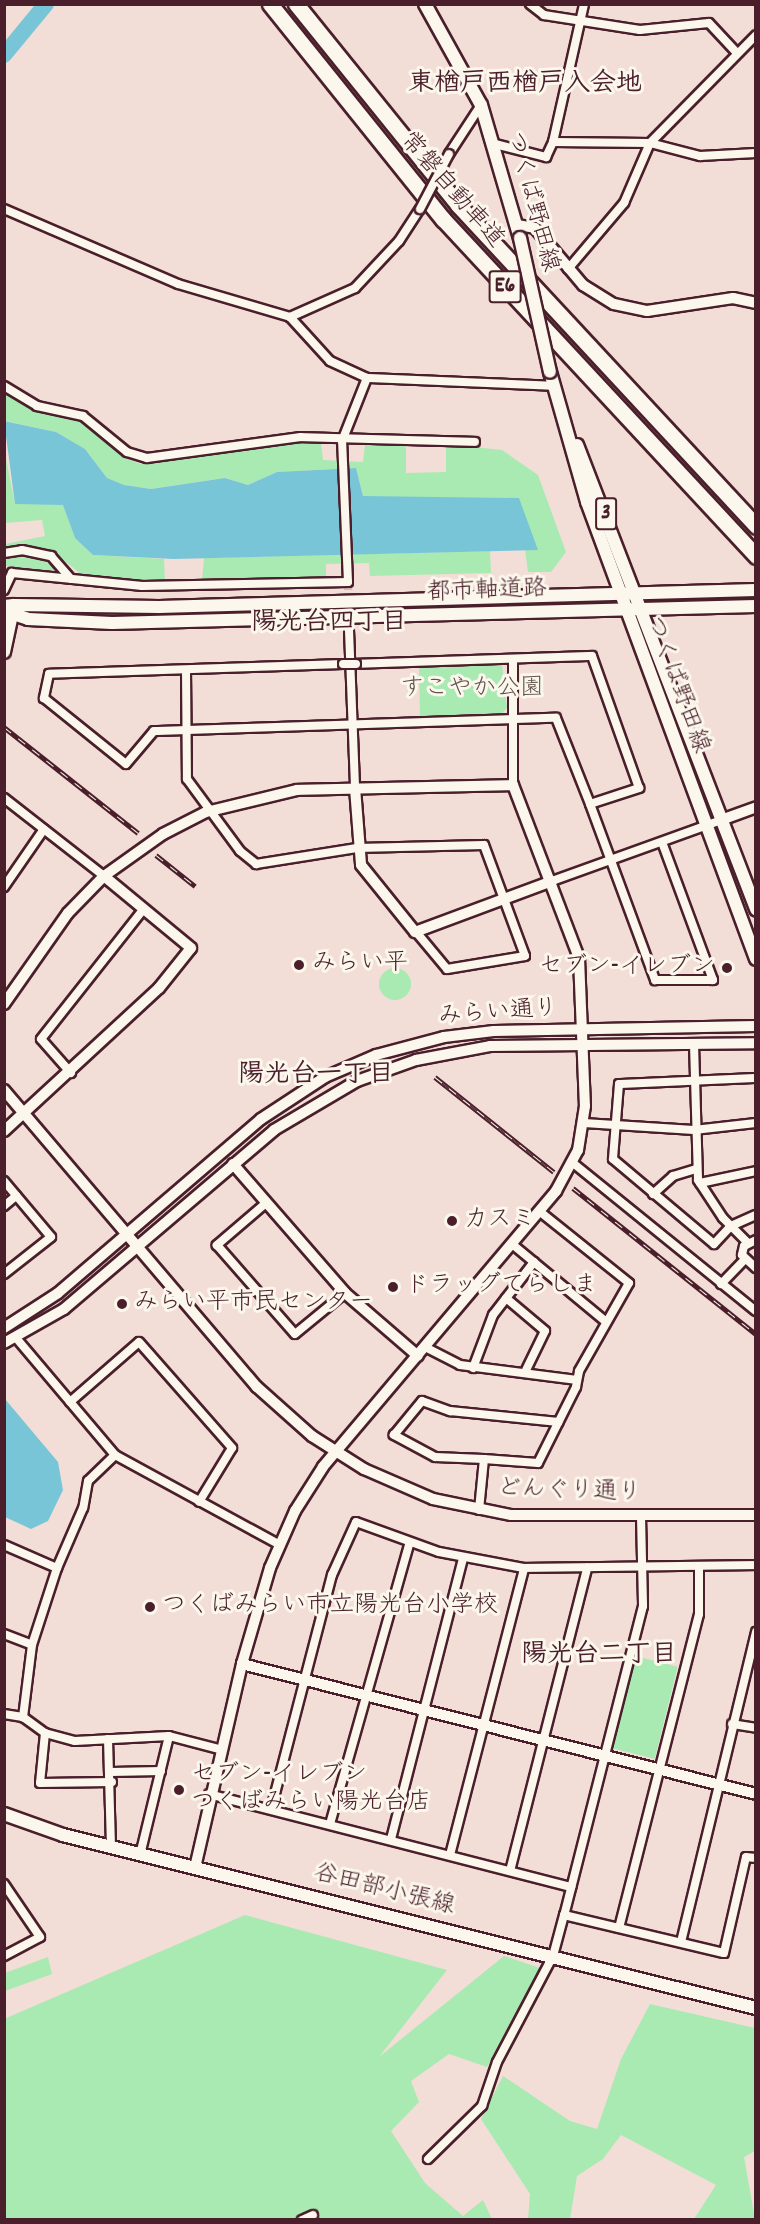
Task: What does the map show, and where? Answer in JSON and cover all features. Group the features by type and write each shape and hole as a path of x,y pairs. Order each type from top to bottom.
{"highway":[{"name":"常磐自動車道","path":"270,4 443,219 756,556"},
{"name":"常磐自動車道","path":"296,4 458,205 756,526"}],"main road":[{"name":"つくば野田線","path":"425,4 481,105 495,144 517,225 550,372 565,423 625,609 756,959"},
{"name":"つくば野田線","path":"565,423 588,467 756,910"},
{"name":"都市軸道路","path":"9,609 756,590"},
{"name":"都市軸道路","path":"9,609 112,623 756,606"},
{"path":"4,652 9,609"},
{"name":"谷田部小張線","path":"4,1814 111,1848 756,2008"}],"street":[{"path":"530,4 544,15 640,30 709,23 737,53"},
{"path":"495,144 546,157 553,142 578,22 584,4"},
{"path":"568,269 624,203 650,143 756,35"},
{"path":"290,317 355,288 399,241 481,105"},
{"path":"553,142 650,143 700,156 756,153"},
{"path":"4,209 178,284 290,317 330,362 367,378 554,386"},
{"path":"517,225 540,232 568,269 591,292 629,309 657,311 732,298 756,303"},
{"path":"4,590 12,573 142,586 348,582 343,444 367,378"},
{"path":"4,386 37,406 83,416 127,452 147,458 301,437 343,444 475,442"},
{"path":"4,553 22,550 51,556 71,579"},
{"path":"186,669 187,728 183,757 187,779 206,812 256,864 357,848 484,845 526,948 519,959 447,969 376,889 357,848 350,630"},
{"path":"590,804 639,788 592,656 49,674 44,698 126,764 154,730 352,723 515,722 556,718 655,980 713,980 662,842"},
{"path":"195,1867 219,1749 278,1544 305,1494 336,1452 540,1211 573,1163 584,1123 583,1029 579,958 552,881 513,785 515,722 513,659"},
{"path":"4,1004 68,913 104,876 163,834 206,812 273,793 355,788 513,785"},
{"path":"4,798 191,948 159,988 71,1073 4,1131"},
{"path":"417,933 506,898 756,807"},
{"path":"4,887 44,829"},
{"path":"71,1073 41,1039 144,910"},
{"name":"みらい通り","path":"4,1328 58,1293 261,1119 343,1068 444,1036 583,1029 756,1026"},
{"name":"みらい通り","path":"4,1343 17,1339 64,1310 233,1164 319,1100 395,1066 490,1046 756,1043"},
{"path":"694,1044 694,1130 696,1168 700,1184 731,1226 752,1241 744,1260 721,1284"},
{"path":"756,1078 619,1084 613,1159 714,1244 731,1226 756,1215"},
{"name":"どんぐり通り","path":"4,1090 257,1387 336,1452 401,1487 479,1510 540,1517 756,1515"},
{"path":"584,1123 694,1130 756,1123"},
{"path":"573,1163 756,1311"},
{"path":"233,1164 345,1293 421,1351 472,1368 526,1370 577,1380"},
{"path":"653,1194 673,1176 696,1168"},
{"path":"700,1184 756,1170"},
{"path":"4,1181 51,1238 4,1274"},
{"path":"4,1206 16,1196"},
{"path":"266,1203 217,1245 295,1334 345,1293"},
{"path":"540,1211 629,1283 605,1321 558,1422 538,1462 435,1457 394,1435 422,1401 450,1411 558,1422"},
{"path":"512,1244 605,1321"},
{"path":"744,1260 756,1268"},
{"path":"472,1368 482,1337 506,1298 534,1262"},
{"path":"506,1298 545,1331 526,1370"},
{"path":"17,1339 115,1455 278,1544"},
{"path":"70,1402 139,1342 232,1448 199,1502"},
{"path":"23,1717 32,1645 57,1568 83,1508 88,1481 115,1455"},
{"path":"479,1510 484,1459"},
{"path":"428,2158 482,2106 497,2062 553,1956 643,1606 642,1516"},
{"path":"272,1809 332,1575 356,1522 409,1544 463,1559 524,1568 756,1565"},
{"path":"330,1824 363,1695 409,1544"},
{"path":"4,1545 57,1568"},
{"path":"391,1839 463,1559"},
{"path":"619,1928 699,1614 699,1566"},
{"path":"450,1855 524,1568"},
{"path":"510,1871 587,1568"},
{"path":"681,1942 716,1788 756,1632"},
{"path":"4,1634 32,1645"},
{"path":"242,1664 716,1788 756,1794"},
{"path":"745,1671 756,1672"},
{"path":"4,1713 23,1717 45,1733 75,1742 169,1736 219,1749"},
{"path":"732,1724 756,1728"},
{"path":"45,1733 40,1783 112,1782"},
{"path":"140,1855 169,1736"},
{"path":"108,1739 112,1782 111,1848"},
{"path":"111,1772 161,1771"},
{"path":"209,1794 571,1887"},
{"path":"564,1915 724,1953 746,1857 756,1858"},
{"path":"4,1884 39,1937 4,1956"},
{"path":"302,2220 313,2215"}],"green space":[{"path":"5,391 35,407 79,419 108,439 123,457 140,464 297,441 321,443 323,460 363,462 365,445 406,446 406,473 446,472 446,444 502,450 538,475 566,552 551,572 528,572 525,550 537,550 363,496 356,468 277,472 248,485 225,478 151,489 123,485 107,478 85,449 56,432 5,421"},
{"path":"4,448 15,504 63,504 75,538 93,555 164,559 165,582 86,578 56,554 5,548 5,544 45,536 42,520 5,523"},
{"path":"490,551 491,573 370,576 369,563 326,564 326,578 202,580 204,558"},
{"path":"19,557 43,560 58,571 5,566 4,560"},
{"name":"すこやか公園","path":"502,664 507,708 502,713 420,717 419,667"},
{"path":"395,968 407,972 411,984 407,996 395,1000 383,996 379,984 383,972"},
{"path":"635,1656 678,1667 655,1759 612,1748"},
{"path":"245,1915 447,1970 379,2057 504,1956 540,1968 487,2067 449,2054 411,2081 419,2102 391,2131 425,2183 463,2216 483,2200 492,2219 5,2219 4,2019"},
{"path":"48,1957 52,1974 5,1991 5,1973"},
{"path":"650,2004 755,2028 755,2151 744,2157 755,2219 694,2219 716,2185 621,2135 603,2159 577,2176 570,2219 528,2219 530,2194 481,2119 503,2076 570,2121 597,2129 621,2059"}],"water":[{"path":"4,421 56,432 85,449 107,478 124,485 151,489 225,478 248,485 277,472 356,468 363,496 519,498 538,550 174,559 93,555 75,538 63,505 15,504"},
{"path":"5,1399 58,1462 63,1490 48,1521 31,1529 5,1517"}],"waterway":[{"path":"4,55 46,4"}],"tunnel":[{"path":"348,582 349,630"}],"railway":[{"path":"4,727 138,833"},
{"path":"156,855 195,886"},
{"path":"435,1077 554,1172"},
{"path":"573,1188 756,1334"}],"place":[{"name":"みらい平","path":"299,965"},
{"name":"セブン-イレブン","path":"727,968"},
{"name":"カスミ","path":"452,1221"},
{"name":"ドラッグてらしま","path":"393,1287"},
{"name":"みらい平市民センター","path":"122,1304"},
{"name":"つくばみらい市立陽光台小学校","path":"150,1607"},
{"name":"セブン-イレブン つくばみらい陽光台店","path":"179,1790"}],"district":[{"name":"東楢戸西楢戸入会地","path":"525,85"},
{"name":"陽光台四丁目","path":"329,624"},
{"name":"陽光台一丁目","path":"316,1076"},
{"name":"陽光台二丁目","path":"599,1656"}]}
